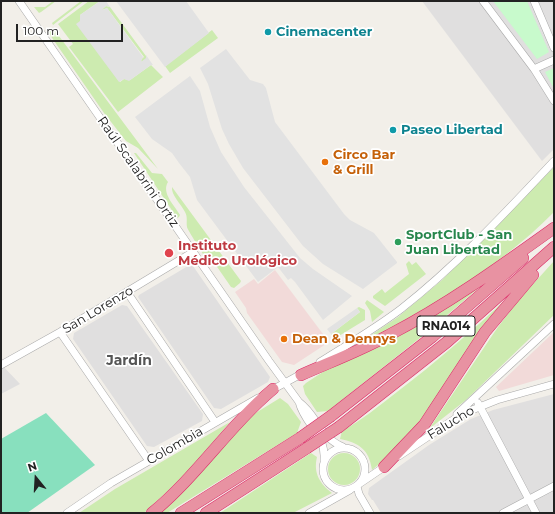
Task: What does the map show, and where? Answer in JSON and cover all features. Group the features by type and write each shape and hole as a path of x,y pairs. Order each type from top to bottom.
{"highway":[{"path":"301,375 374,343 411,323 491,273 554,228"},
{"name":"RNA014","path":"181,513 300,438 390,372 465,310 554,228"},
{"name":"RNA014","path":"206,513 339,427 448,342 554,247"},
{"path":"384,467 424,425 485,332 554,251"},
{"path":"152,513 179,488 241,419 273,389"}],"street":[{"name":"Raúl Scalabrini Ortiz","path":"19,1 299,402 301,409 323,442 325,448 324,460"},
{"path":"483,1 534,69 554,101"},
{"path":"534,1 554,48"},
{"path":"534,69 554,60"},
{"name":"Colombia","path":"67,513 111,483 273,389 301,375 386,319 429,285 486,231 554,161"},
{"name":"San Lorenzo","path":"1,365 60,332 193,252"},
{"path":"127,292 216,422"},
{"path":"447,423 554,324"},
{"path":"60,332 149,461"},
{"name":"Falucho","path":"309,513 357,486 447,423 479,406 554,384"},
{"path":"475,398 536,513"},
{"name":"Raúl Scalabrini Ortiz","path":"299,402 305,406 328,439 343,447"},
{"path":"357,486 339,490 330,485 324,476 323,465 324,460 332,451 343,447 355,450 364,460 365,472 357,486 359,494 370,513"},
{"path":"503,513 554,486"}],"shaded area":[{"path":"100,1 106,1 110,7 106,6 102,10 107,8 143,57 141,62 146,58 146,55 153,65 129,81 124,79 119,82 76,24 80,21 80,15"},
{"path":"116,1 186,1 209,33 165,67"},
{"path":"422,1 554,1 554,149 542,161"},
{"path":"226,49 250,80 263,84 266,88 275,122 344,214 350,220 374,233 397,262 363,289 323,264 303,246 243,168 229,144 222,129 208,84 200,68"},
{"path":"190,76 200,91 210,127 221,152 244,187 300,258 313,269 352,296 323,320 295,282 291,278 288,280 278,267 258,282 197,200 190,177 172,153 152,139 135,117"},
{"path":"188,266 193,266 270,377 268,382 221,409 214,408 138,297"},
{"path":"275,270 329,342 294,365 282,362 247,313 246,308 235,292 254,279 258,284"},
{"path":"122,305 127,306 203,414 202,421 154,447 147,446 73,339 74,333"},
{"path":"357,308 360,312 331,334 327,329"},
{"path":"554,332 554,375 499,391 496,387"},
{"path":"1,364 20,384 1,394"},
{"path":"554,394 554,513 381,513 368,494 369,488 429,445 471,419 493,410"}],"green space":[{"path":"53,1 56,1 39,13 34,7 45,7"},
{"path":"81,1 84,1 53,25 52,23"},
{"path":"89,1 100,1 80,15 120,82 124,79 130,80 151,65 163,77 118,112 69,47 73,44 58,24"},
{"path":"493,1 527,1 549,52 537,59"},
{"path":"106,6 110,7 146,56 146,59 142,62 140,60 144,57 107,8 102,10"},
{"path":"53,28 158,169 138,148 126,141 104,113 48,32"},
{"path":"212,30 218,38 170,73 165,66"},
{"path":"554,68 554,89 545,72"},
{"path":"134,153 136,153 152,173 162,174 168,182 166,186 167,195 180,215 179,217 177,218"},
{"path":"554,167 554,212 531,234 507,254 456,290 346,352 398,317 442,280"},
{"path":"172,187 241,281 234,288 231,287 213,261 206,256 205,257 195,242 187,227 186,214 175,196"},
{"path":"409,261 412,265 416,262 426,274 385,306 373,298 373,296 382,289 385,293 409,274 406,264"},
{"path":"554,261 554,315 466,400 429,429 498,327 517,302"},
{"path":"481,286 425,334 328,411 317,412 305,394 303,386 306,383 338,362"},
{"path":"506,299 441,396 396,450 372,470 371,463 366,452 362,448 358,445 340,439 342,431 370,413 425,370"},
{"path":"367,300 384,312 372,322 370,311 365,303"},
{"path":"359,307 365,310 365,320 334,339 331,334 360,312 357,308"},
{"path":"280,398 288,404 301,422 297,433 167,513 157,513 254,414"},
{"path":"46,413 95,465 27,513 1,513 1,439"},
{"path":"230,422 185,475 144,513 79,513 115,489"},
{"path":"311,453 317,457 316,468 318,478 332,493 293,513 220,513"},
{"path":"341,453 347,453 357,460 360,469 359,475 353,482 347,485 341,485 331,478 328,472 328,466 335,456"}],"place":[{"name":"Cinemacenter","path":"268,32"},
{"name":"Paseo Libertad","path":"393,130"},
{"name":"Circo Bar & Grill","path":"325,162"},
{"name":"SportClub - San Juan Libertad","path":"398,242"},
{"name":"Instituto Médico Urológico","path":"169,253"},
{"name":"Dean & Dennys","path":"284,339"}],"district":[{"name":"Jardín","path":"129,361"}]}
